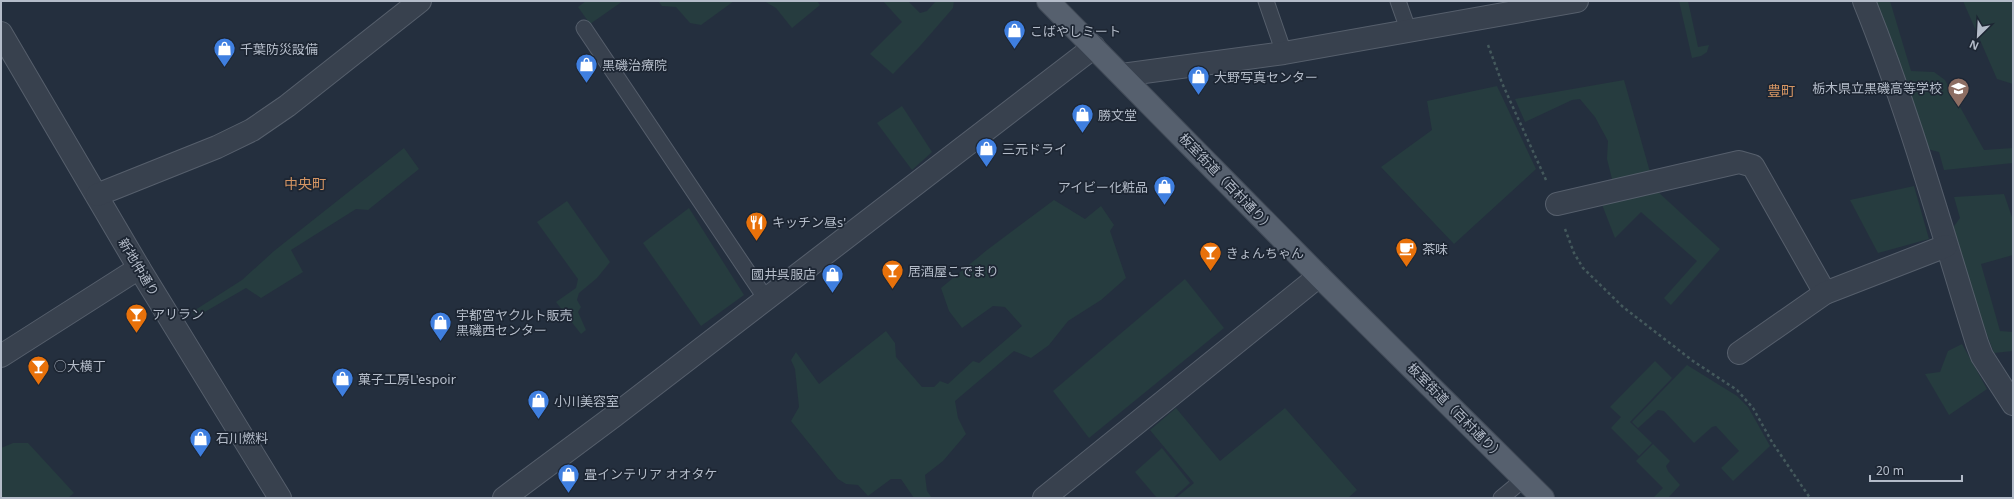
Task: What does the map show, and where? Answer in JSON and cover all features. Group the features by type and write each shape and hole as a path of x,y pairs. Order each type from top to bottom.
{"main road":[{"name":"板室街道（百村通り）","path":"1048,1 1319,276 1543,498"}],"street":[{"path":"97,195 217,147 252,130 287,106 420,1"},
{"path":"1122,75 1284,53 1409,32 1538,5 1577,1"},
{"path":"1864,1 1876,31 1928,185 1946,246 1982,356 2013,404"},
{"name":"新地仲通り","path":"1,33 139,268 280,498"},
{"path":"504,498 1094,47"},
{"path":"1557,204 1739,162 1753,166 1825,294"},
{"path":"1739,353 1825,294 1946,246"},
{"path":"1,356 139,268"},
{"path":"1044,498 1319,276"}],"lane":[{"path":"1266,1 1284,53"},
{"path":"1398,1 1409,32"},
{"path":"584,28 766,299"},
{"path":"1501,498 1524,479"}],"path":[{"path":"1479,18 1502,83 1516,110 1557,204 1574,253 1583,268 1623,307 1693,361 1737,390 1753,408 1772,442 1810,498"}],"green space":[{"path":"586,1 623,1 590,24 578,7"},
{"path":"658,1 734,1 701,25 690,23 676,7 662,6"},
{"path":"764,1 817,1 820,5 792,28 776,8"},
{"path":"883,1 908,1 920,13 927,11 936,1 954,1 953,8 893,74 870,54 902,22"},
{"path":"1679,1 1688,1 1698,47 1709,45 1707,52 1701,56 1692,58"},
{"path":"1875,1 1890,1 1911,71 1934,72 1945,80 1984,150 2013,148 2013,163 1944,170 1939,152 1924,148"},
{"path":"1963,1 2013,1 2013,84 1997,79"},
{"path":"1624,80 1650,172 1613,183 1607,159 1608,141 1595,117 1580,99 1572,100 1525,122 1515,99"},
{"path":"1497,86 1536,169 1454,244 1381,167 1432,130 1427,101"},
{"path":"902,106 932,152 912,170 877,123"},
{"path":"404,148 419,169 368,210 356,209 291,250 303,272 261,298 246,288 196,317 192,312 242,280 274,251"},
{"path":"1914,186 1929,239 1878,253 1850,200"},
{"path":"1657,191 1720,249 1671,305 1664,298 1697,261 1641,212 1615,238 1601,202"},
{"path":"2004,194 2013,220 2013,255 1981,264 2000,331 2013,332 2013,351 1994,353 1974,300 1952,229 1960,218 1954,197"},
{"path":"1054,200 1085,219 1101,206 1114,225 1110,231 1126,278 1101,300 1068,321 1049,345 1031,358 1014,351 955,401 958,418 966,434 943,461 925,475 927,491 932,498 914,498 901,479 891,479 868,496 858,485 846,484 838,479 791,421 799,407 795,369 791,360 796,352 819,384 886,331 895,343 896,357 922,387 934,387 940,381 948,384 973,361 979,363 1022,326 1005,307 993,306 962,328 949,311 941,288 987,250"},
{"path":"567,201 610,262 597,278 579,293 577,300 581,307 578,312 586,330 581,334 556,302 576,288 578,279 537,222"},
{"path":"689,208 744,295 701,326 643,243"},
{"path":"1185,279 1224,328 1089,438 1053,391"},
{"path":"1962,344 1987,389 1949,415 1925,374 1940,372 1948,351"},
{"path":"1655,361 1672,378 1630,422 1652,443 1639,456 1611,428 1621,417 1610,407"},
{"path":"1687,365 1737,396 1748,407 1770,446 1733,481 1721,468 1739,451 1716,426 1712,427 1694,443 1664,411 1658,410 1638,428 1632,422"},
{"path":"1176,408 1220,461 1285,408 1357,490 1348,498 1176,498 1194,483 1150,430"},
{"path":"13,443 28,443 74,493 68,498 1,498 1,448"},
{"path":"1653,444 1670,461 1666,466 1668,471 1680,485 1668,498 1653,498 1663,488 1636,461"},
{"path":"1162,448 1190,483 1173,498 1157,498 1135,472"}],"place":[{"name":"こばやしミート","path":"1015,50"},
{"name":"千葉防災設備","path":"225,68"},
{"name":"黒磯治療院","path":"587,84"},
{"name":"大野写真センター","path":"1199,96"},
{"name":"栃木県立黒磯高等学校","path":"1958,108"},
{"name":"勝文堂","path":"1083,134"},
{"name":"三元ドライ","path":"986,168"},
{"name":"アイビー化粧品","path":"1164,206"},
{"name":"キッチン昼s'","path":"756,242"},
{"name":"茶味","path":"1407,268"},
{"name":"きょんちゃん","path":"1210,272"},
{"name":"居酒屋こでまり","path":"893,290"},
{"name":"國井呉服店","path":"832,294"},
{"name":"アリラン","path":"136,334"},
{"name":"宇都宮ヤクルト販売 黒磯西センター","path":"441,342"},
{"name":"○大横丁","path":"39,386"},
{"name":"菓子工房L'espoir","path":"342,398"},
{"name":"小川美容室","path":"538,420"},
{"name":"石川燃料","path":"201,458"},
{"name":"畳インテリア オオタケ","path":"568,494"}],"district":[{"name":"豊町","path":"1781,90"},
{"name":"中央町","path":"305,183"}]}
